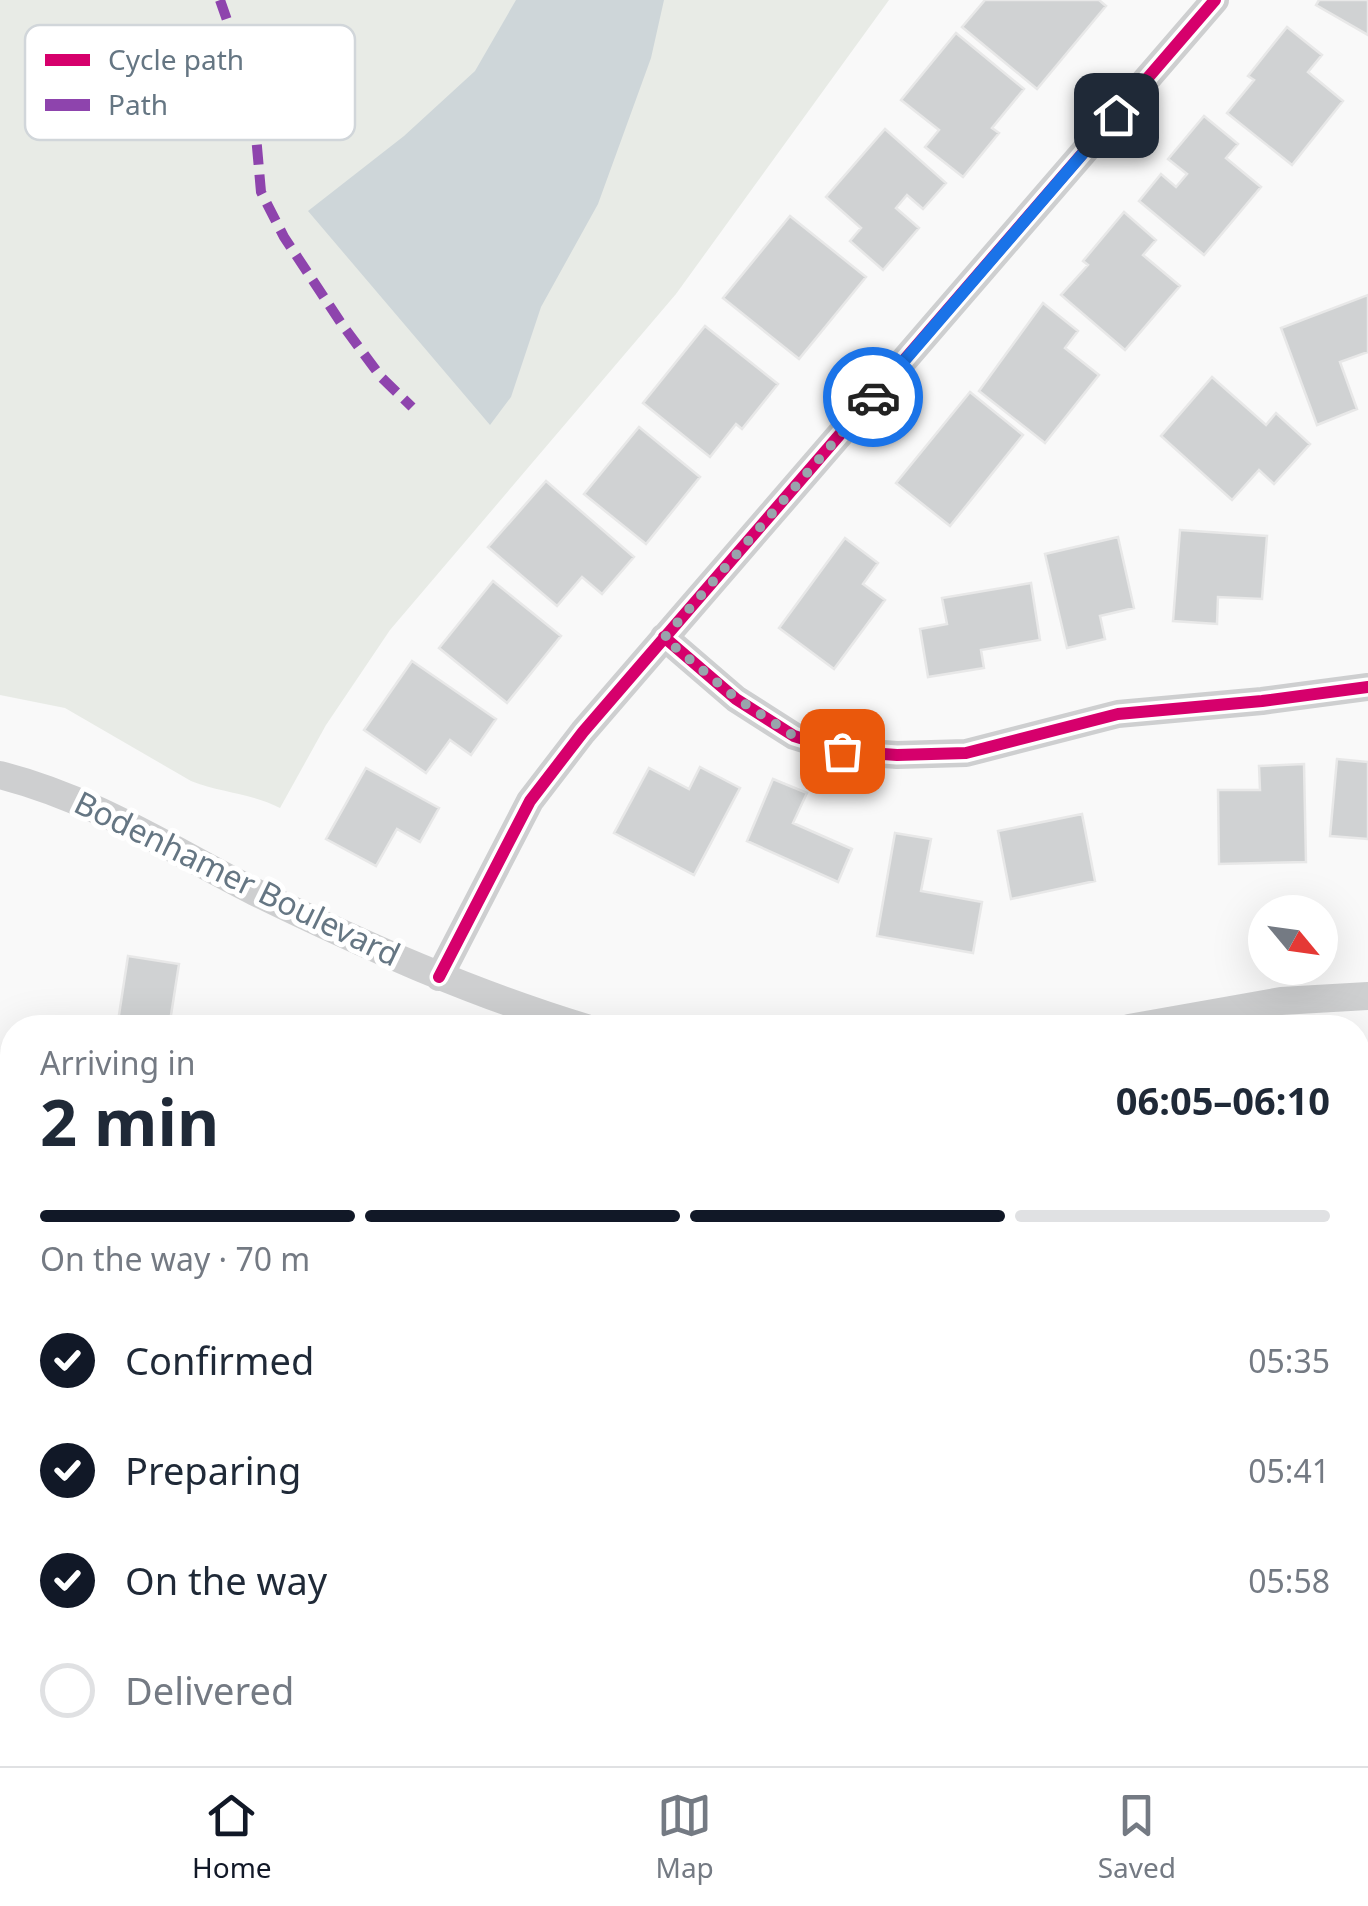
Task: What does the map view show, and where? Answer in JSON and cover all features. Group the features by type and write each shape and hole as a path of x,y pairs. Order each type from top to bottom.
{"street":[{"path":"439,976 530,801 664,638 1214,0"},
{"path":"664,638 736,698 794,736 842,751 897,756 966,752 1118,714 1262,702 1368,687"},
{"name":"Bodenhamer Boulevard","path":"0,775 86,803 252,890 439,976 549,1015"},
{"path":"1203,1015 1282,1001 1368,996"}],"shaded area":[{"path":"0,0 889,0 676,294 390,630 326,725 280,808 191,781 65,708 0,695"},
{"path":"516,0 664,0 651,58 598,204 541,307 511,397 490,425 308,211 404,136 475,71"}],"building":[{"path":"985,0 1099,0 1106,6 1037,89 962,27"},
{"path":"1319,0 1368,0 1368,35 1316,5"},
{"path":"1287,27 1322,55 1308,72 1343,101 1292,165 1227,113 1254,80 1248,76"},
{"path":"956,33 1024,89 992,128 999,133 963,177 925,147 939,130 901,100"},
{"path":"1204,116 1238,144 1226,158 1261,187 1204,255 1139,201 1161,174 1176,187 1187,174 1168,159"},
{"path":"885,129 946,183 923,209 907,195 896,208 919,228 883,270 850,241 861,228 826,197"},
{"path":"1124,212 1156,240 1143,255 1180,286 1125,350 1061,295 1088,265 1083,261"},
{"path":"790,216 866,277 799,359 723,298"},
{"path":"1368,295 1368,352 1340,362 1357,409 1317,425 1281,328"},
{"path":"1043,303 1078,331 1065,348 1099,375 1045,443 979,391"},
{"path":"705,326 778,384 742,429 736,424 710,457 643,403"},
{"path":"1212,377 1266,425 1276,413 1310,444 1274,484 1259,470 1232,500 1161,436"},
{"path":"970,392 1023,435 950,526 896,483"},
{"path":"639,427 700,477 646,544 584,494"},
{"path":"546,481 634,557 602,594 582,577 557,606 488,547"},
{"path":"1180,530 1267,536 1262,599 1218,597 1217,624 1173,621"},
{"path":"1118,537 1134,608 1100,616 1105,639 1067,648 1045,554"},
{"path":"845,538 878,563 863,584 885,600 834,669 779,628"},
{"path":"493,581 561,636 507,703 439,648"},
{"path":"1031,583 1040,640 981,650 984,668 928,677 920,629 947,624 942,598"},
{"path":"412,661 496,719 471,755 450,740 426,773 364,730"},
{"path":"1337,759 1368,762 1368,839 1330,836"},
{"path":"1304,764 1306,862 1219,864 1218,790 1260,790 1259,766"},
{"path":"700,767 740,788 694,875 614,833 649,768 689,789"},
{"path":"366,768 439,808 420,842 397,829 376,866 326,839"},
{"path":"773,779 807,793 793,823 852,849 838,882 747,841"},
{"path":"1082,814 1095,881 1011,899 998,831"},
{"path":"895,833 931,839 921,891 982,902 973,953 877,936"},
{"path":"128,956 179,964 171,1015 119,1015"}],"marked path":[{"path":"220,0 229,25"},
{"path":"256,140 261,192 284,237 381,377 412,407"}],"cycle path":[{"path":"439,977 530,801 583,732 1215,0"},
{"path":"664,637 736,699 794,736 842,751 897,755 966,753 1118,714 1368,687"}],"way so far":[{"path":"842,751 794,736 736,698 664,638 873,397"}],"route":[{"path":"873,397 1116,115"}]}
